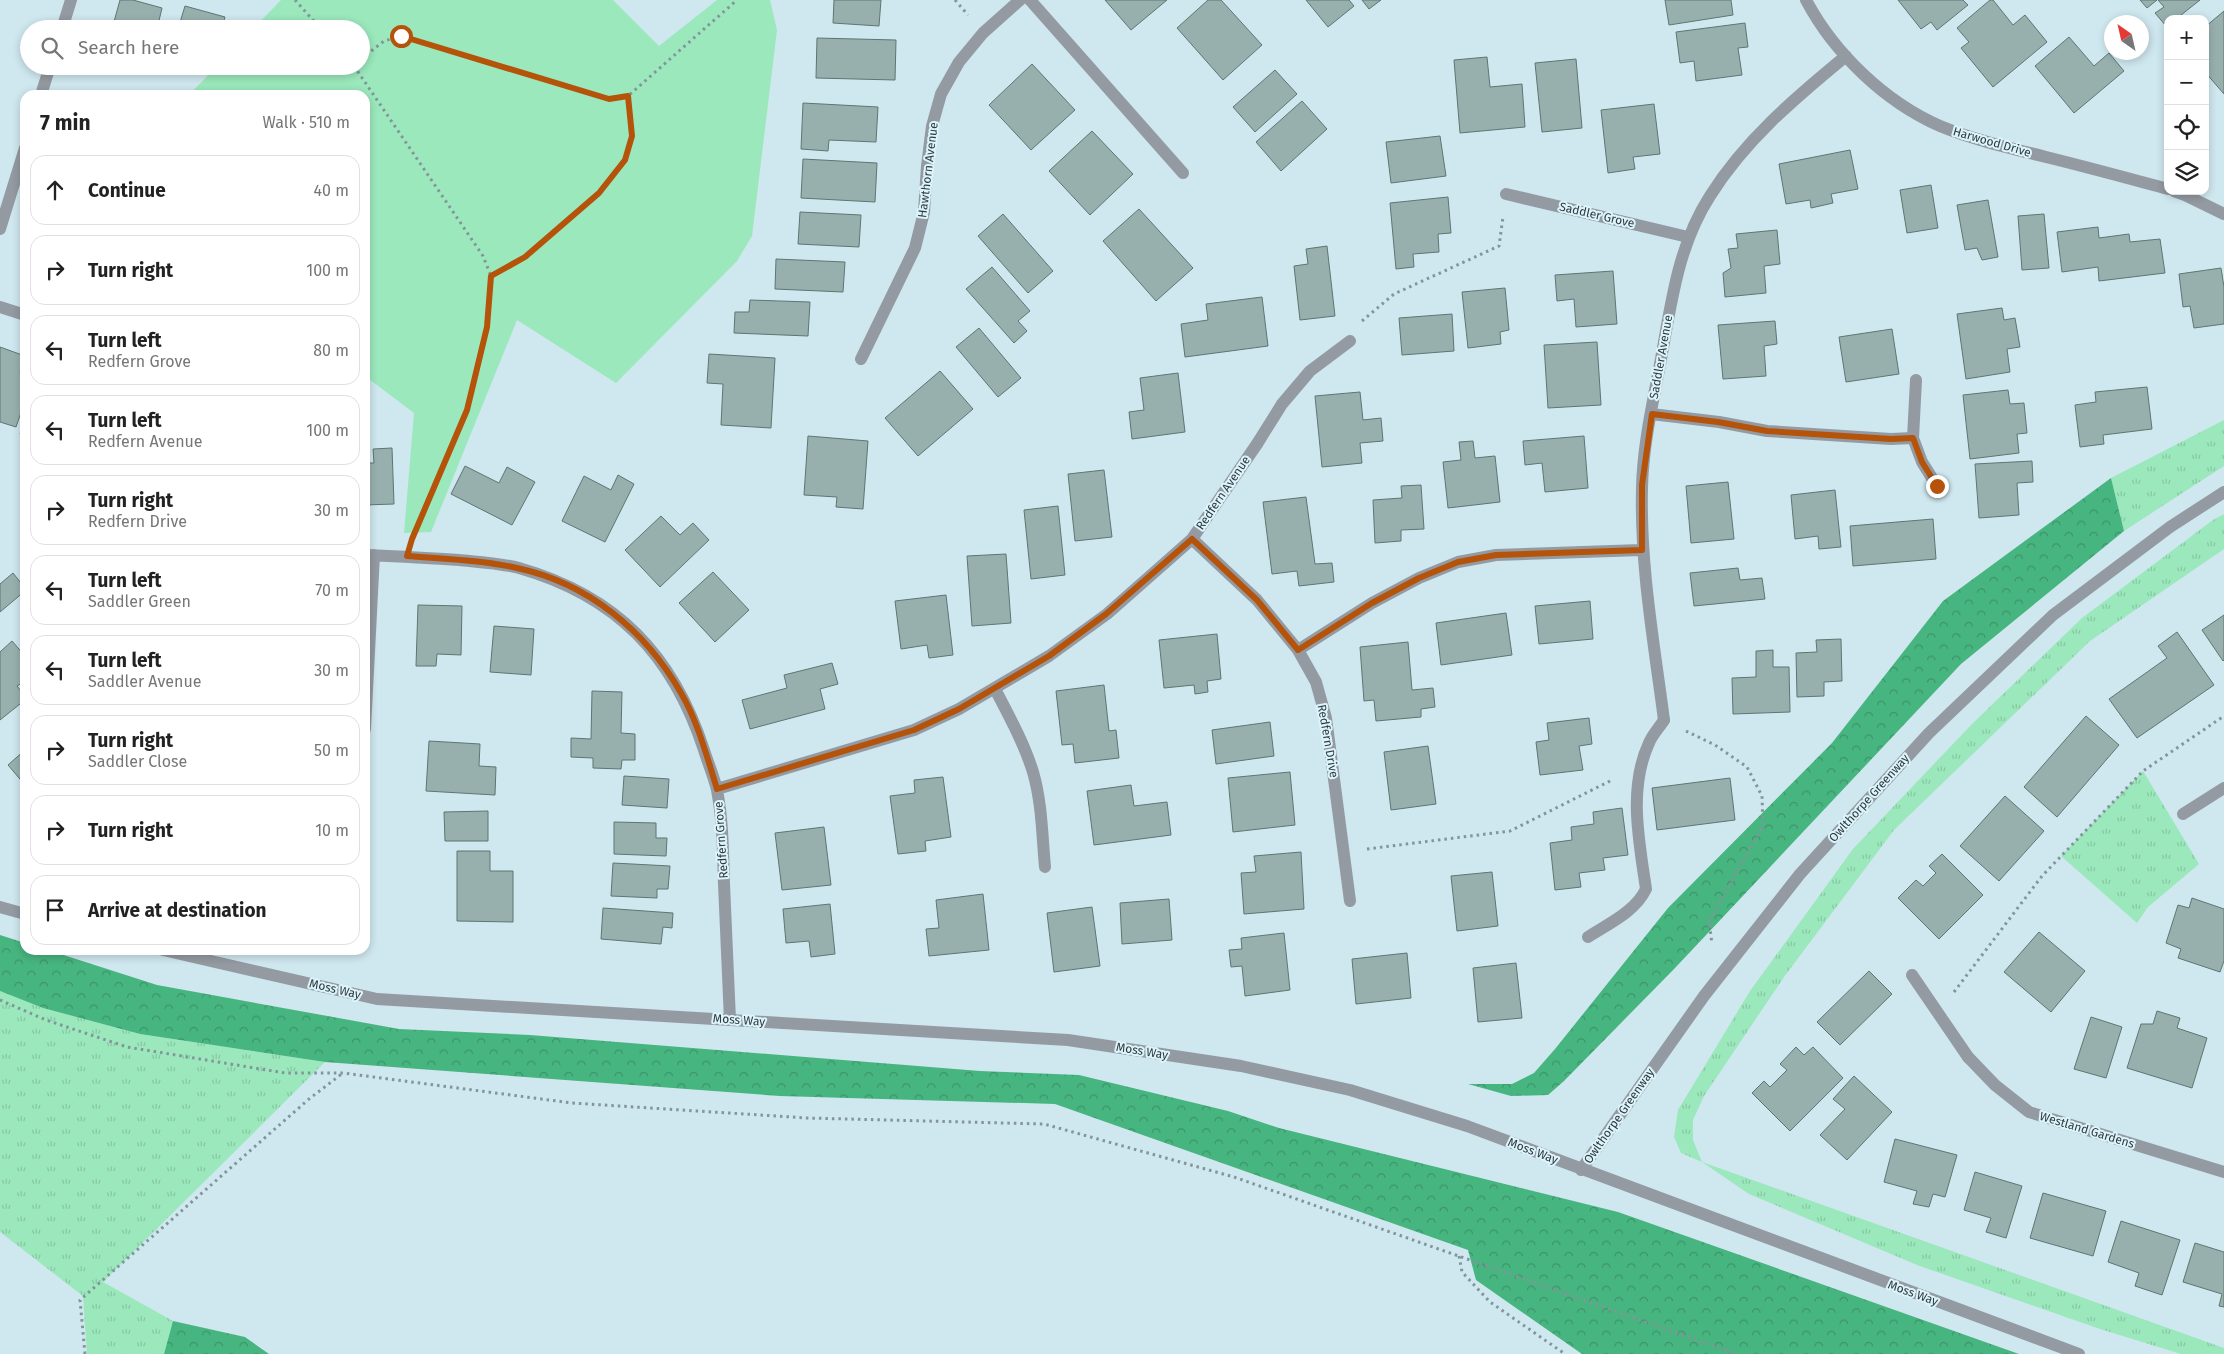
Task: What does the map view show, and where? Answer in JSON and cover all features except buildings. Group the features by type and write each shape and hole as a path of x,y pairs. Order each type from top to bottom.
{"street":[{"path":"65,20 71,0"},
{"name":"Hawthorn Avenue","path":"861,359 915,248 924,212 926,166 932,126 941,94 959,62 983,33 1020,0"},
{"path":"1030,0 1182,173"},
{"name":"Harwood Drive","path":"1806,0 1819,25 1846,56 1878,86 1901,104 1939,125 1978,140 2113,173 2164,188"},
{"name":"Saddler Avenue","path":"1664,720 1642,550 1642,485 1652,414 1675,282 1688,237 1710,196 1743,150 1790,102 1846,56"},
{"path":"43,90 47,75"},
{"path":"0,228 20,164"},
{"name":"Saddler Grove","path":"1506,194 1688,237"},
{"path":"2187,195 2224,214"},
{"path":"0,307 20,313"},
{"name":"Redfern Avenue","path":"717,789 914,730 959,709 1049,656 1106,614 1192,539 1282,404 1310,371 1350,341"},
{"path":"1916,380 1913,438 1922,462 1937,486"},
{"path":"1652,414 1718,422 1767,431 1891,439 1913,438"},
{"name":"Owlthorpe Greenway","path":"1581,1170 1717,980 1800,874 1929,733 2053,615 2170,527 2224,492"},
{"name":"Redfern Drive","path":"1192,539 1257,600 1298,650 1316,682 1326,718 1350,901"},
{"path":"1298,650 1372,603 1419,578 1458,562 1496,555 1642,550"},
{"name":"Redfern Grove","path":"370,555 482,562 518,568 556,581 595,600 625,622 656,653 682,694 700,737 717,789 722,835 730,1020"},
{"path":"995,689 1020,739 1033,772 1040,805 1045,867"},
{"path":"1588,937 1625,913 1641,900 1646,889 1636,811 1640,767 1649,742 1664,720"},
{"path":"2184,814 2224,788"},
{"path":"0,907 20,913"},
{"name":"Moss Way","path":"185,955 377,999 1068,1040 1241,1066 1350,1090 1467,1126 2079,1354"},
{"name":"Westland Gardens","path":"1912,974 1968,1057 1995,1085 2029,1112 2224,1172"}],"path":[{"path":"296,0 313,20"},
{"path":"370,53 384,41 401,36 609,99 628,96 737,0"},
{"path":"360,75 483,256 491,276 487,327 467,410 412,539 407,556"},
{"path":"491,276 525,257 599,193 625,160 632,136 628,96"},
{"path":"1350,341 1365,317 1394,294 1499,246 1506,194"},
{"path":"1938,1012 2042,876 2143,771 2224,716"},
{"path":"1664,720 1715,745 1747,767 1762,796 1763,826 1709,922 1717,980"},
{"path":"1344,852 1510,831 1640,767"},
{"path":"0,1000 46,1020 127,1047 284,1074 343,1074 572,1104 807,1118 1044,1124 1234,1177 1737,1354"},
{"path":"84,1354 80,1300 308,1099 343,1074"},
{"path":"1460,1256 1462,1272 1490,1302 1565,1354"}],"green space":[{"path":"281,0 613,0 659,46 717,0 770,0 777,30 752,236 737,261 616,383 517,320 431,532 404,533 414,413 370,380 370,90 194,90 208,75 370,75 370,20 262,20"},
{"path":"2224,420 2224,466 2124,531 2111,478"},
{"path":"2111,478 2124,531 1961,664 1675,968 1564,1081 1548,1095 1511,1096 1468,1084 1512,1084 1534,1073 1668,908 1832,743 1943,601"},
{"path":"2224,514 2224,549 2090,641 1894,830 1784,977 1704,1096 1693,1120 1693,1140 1702,1162 1681,1153 1674,1137 1678,1110 1750,991 1853,849 1972,724 2082,618 2213,520"},
{"path":"2143,771 2199,864 2148,907 2137,923 2061,856"},
{"path":"0,935 20,941 20,955 64,955 157,985 399,1029 530,1035 980,1071 1079,1075 1228,1111 1279,1128 1618,1212 2019,1354 1582,1354 1476,1280 1468,1250 1055,1104 780,1096 325,1062 140,1034 43,1008 0,991"},
{"path":"0,991 43,1008 140,1034 325,1062 103,1282 173,1321 164,1354 87,1354 83,1296 0,1232"},
{"path":"1702,1162 2224,1348 2224,1354 2181,1354 2097,1328 1917,1265 1749,1194"},
{"path":"173,1321 245,1337 269,1354 164,1354"}],"route":[{"path":"401,36 609,99 628,96 632,136 625,160 599,193 525,257 491,276 487,327 467,410 412,539 407,556 482,562 518,568 556,581 595,600 625,622 656,653 682,694 700,737 717,789 914,730 959,709 1049,656 1106,614 1192,539 1257,600 1298,650 1372,603 1419,578 1458,562 1496,555 1642,550 1642,485 1652,414 1718,422 1767,431 1891,439 1913,438 1922,462 1937,486"}]}
